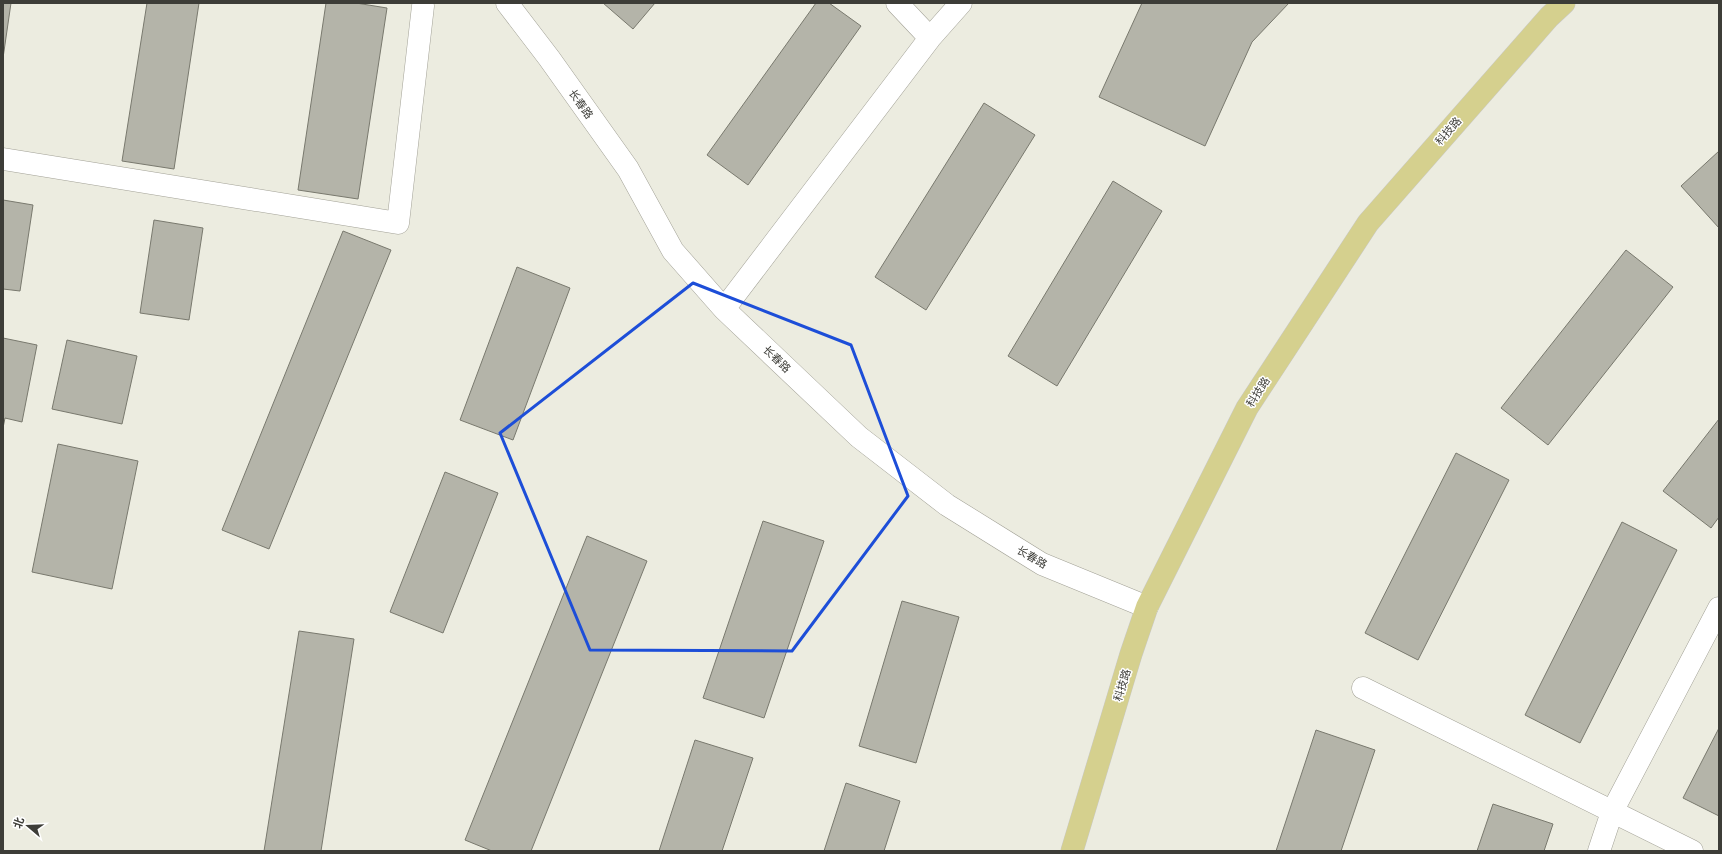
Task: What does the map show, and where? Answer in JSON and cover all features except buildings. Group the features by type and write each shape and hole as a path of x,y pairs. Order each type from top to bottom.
{"main road":[{"name":"科技路","path":"1072,851 1131,654 1147,607 1247,408 1368,223 1549,17 1564,3"}],"street":[{"name":"长春路","path":"507,3 549,58 628,169 673,251 724,309 859,437 947,505 1042,564 1147,607"},
{"path":"897,3 930,38"},
{"path":"724,309 930,38 961,3"},
{"path":"3,159 398,223 423,6"},
{"path":"1600,851 1612,812 1719,608"},
{"path":"1363,688 1692,851"}],"highlighted area":[{"path":"693,283 851,345 908,496 792,651 590,650 500,433"}]}
